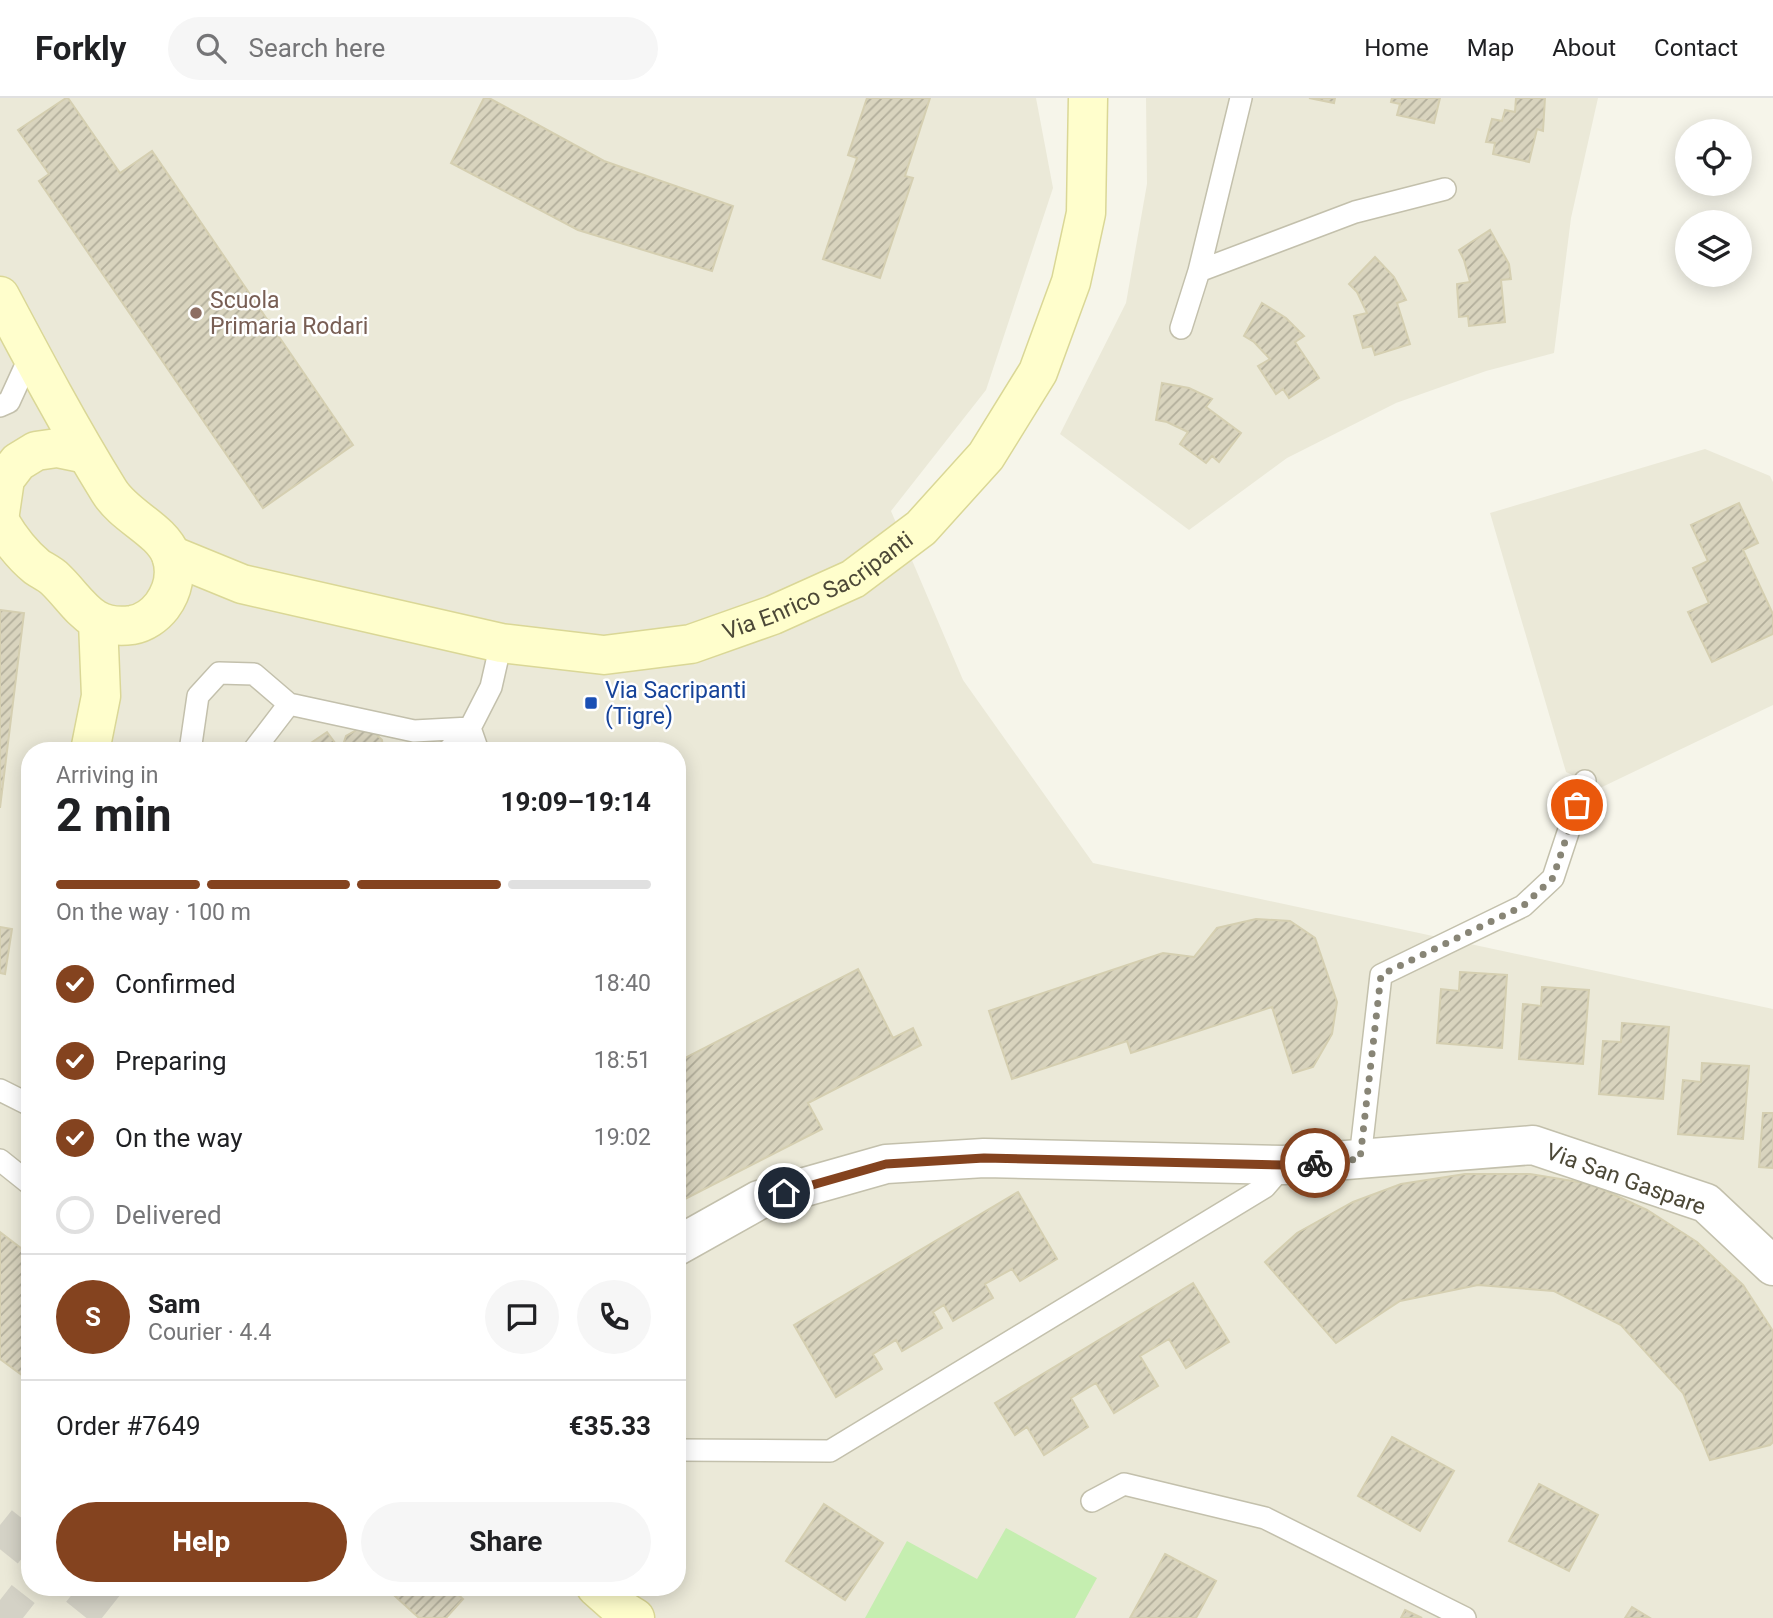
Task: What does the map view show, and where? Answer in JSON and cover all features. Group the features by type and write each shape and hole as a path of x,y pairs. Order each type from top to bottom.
{"street":[{"name":"Via Enrico Sacripanti","path":"171,555 242,584 501,643 604,655 691,644 773,615 853,579 921,528 986,456 1038,372 1071,282 1086,213 1088,98"},
{"path":"0,296 32,366 86,454 121,506 160,538 171,555 174,576 169,596 157,613 139,624 118,627 99,622 82,610 53,578 36,566 11,541 0,522"},
{"path":"32,366 36,451"},
{"path":"2,491 19,462 36,451 57,448 86,454"},
{"path":"0,555 36,566"},
{"name":"Via Enrico Sacripanti","path":"169,596 242,584"},
{"path":"92,742 101,696 99,622"},
{"path":"101,696 139,624"},
{"name":"Via San Gaspare","path":"686,1241 759,1200 886,1164 984,1158 1284,1165 1533,1145 1706,1203 1773,1266"}],"lane":[{"path":"1181,328 1199,271 1241,98"},
{"path":"1199,271 1355,212 1445,189"},
{"path":"0,381 32,366"},
{"path":"0,406 9,402 32,366"},
{"path":"457,742 470,728 491,687 501,643"},
{"path":"191,742 198,696 219,673 254,674 289,704 414,731 470,728"},
{"path":"260,742 289,704"},
{"path":"470,728 475,742"},
{"path":"1360,1159 1381,975 1523,906 1553,878 1585,781"},
{"path":"2,1091 21,1090"},
{"path":"2,1091 21,1100"},
{"path":"0,1160 21,1177"},
{"path":"686,1450 831,1451 1265,1187 1284,1165"},
{"path":"1093,1501 1124,1484 1265,1518 1465,1618"}],"shaded area":[{"path":"0,98 1036,98 1053,188 986,390 891,511 963,680 1093,863 1773,1009 1773,1618 0,1618"},
{"path":"1146,98 1598,98 1571,218 1554,353 1486,371 1396,403 1287,458 1189,530 1060,434 1126,303 1147,184"},
{"path":"1705,449 1770,476 1773,482 1773,705 1600,788 1566,772 1490,513"}],"green space":[{"path":"1006,1528 1097,1578 1075,1618 865,1618 907,1541 977,1579"}],"building":[{"name":"Scuola Primaria Rodari","path":"66,98 120,173 152,151 353,445 263,508 39,181 49,174 18,130"},
{"path":"484,98 489,98 604,161 733,206 712,271 578,230 451,163"},
{"path":"867,98 930,98 905,176 913,178 880,278 823,259 857,158 848,155"},
{"path":"1309,98 1335,98 1334,103"},
{"path":"1392,98 1440,98 1434,123 1397,115 1400,104 1391,102"},
{"path":"1516,98 1545,98 1543,131 1537,129 1529,162 1493,154 1495,143 1486,142 1492,119 1502,121 1505,110 1515,112"},
{"path":"1490,230 1509,264 1511,279 1501,280 1505,322 1469,326 1468,316 1459,317 1457,284 1470,282 1459,250"},
{"path":"1375,257 1394,277 1406,300 1397,303 1410,344 1375,355 1372,346 1363,348 1354,316 1367,313 1357,292 1349,284"},
{"path":"1262,303 1286,318 1304,336 1295,342 1319,378 1289,398 1283,389 1276,394 1258,366 1270,359 1254,342 1244,336"},
{"path":"1162,383 1189,388 1212,399 1206,407 1241,433 1219,462 1212,456 1206,463 1180,444 1188,432 1156,420"},
{"path":"1739,503 1758,543 1743,550 1773,614 1773,634 1712,662 1688,612 1709,603 1693,568 1708,561 1691,525"},
{"path":"0,610 24,613 0,808"},
{"path":"360,728 375,733 382,742 344,742 346,736"},
{"path":"327,732 334,742 312,742"},
{"path":"1256,919 1290,921 1315,938 1337,1002 1332,1034 1313,1067 1293,1073 1272,1007 1131,1053 1127,1041 1012,1079 989,1011 1163,953 1194,957 1217,928"},
{"path":"0,927 12,929 5,974 0,973"},
{"path":"858,969 893,1038 913,1028 921,1045 808,1103 822,1129 686,1198 686,1057"},
{"path":"1460,972 1507,975 1502,1048 1437,1043 1441,989 1459,991"},
{"path":"1542,987 1589,990 1583,1064 1519,1059 1523,1004 1541,1006"},
{"path":"1622,1023 1669,1027 1663,1099 1599,1094 1603,1041 1621,1042"},
{"path":"1702,1063 1749,1066 1743,1139 1678,1134 1683,1080 1701,1082"},
{"path":"1763,1113 1773,1113 1773,1168 1759,1167"},
{"path":"1465,1174 1530,1174 1591,1184 1647,1210 1697,1242 1743,1285 1773,1331 1773,1442 1710,1460 1683,1393 1621,1325 1554,1291 1478,1285 1400,1301 1336,1343 1265,1262 1297,1233 1353,1202 1401,1184"},
{"path":"1018,1192 1057,1259 1020,1281 1012,1269 985,1284 993,1298 953,1321 944,1305 933,1312 942,1328 902,1351 896,1340 873,1354 882,1369 836,1397 794,1325"},
{"path":"0,1232 21,1248 21,1374 0,1359"},
{"path":"1193,1283 1229,1342 1186,1368 1169,1339 1140,1356 1158,1386 1114,1413 1096,1383 1071,1398 1088,1427 1044,1455 1027,1427 1015,1435 995,1403"},
{"path":"1392,1437 1454,1471 1420,1531 1358,1496"},
{"path":"1539,1484 1598,1515 1569,1571 1509,1541"},
{"path":"824,1504 883,1543 845,1600 786,1561"},
{"path":"1165,1554 1216,1581 1196,1618 1130,1618"},
{"path":"395,1596 460,1596 463,1599 446,1618 419,1618"},
{"path":"1632,1607 1650,1618 1625,1618"},
{"path":"1405,1610 1422,1618 1401,1618"}],"tunnel":[{"path":"0,1525 21,1542"},
{"path":"89,1596 117,1618"},
{"path":"0,1600 23,1618"}],"way so far":[{"path":"1315,1163 1360,1159 1381,975 1523,906 1553,878 1577,805"}],"place":[{"name":"Scuola Primaria Rodari","path":"196,313"},
{"name":"Via Sacripanti (Tigre)","path":"591,703"}],"route":[{"path":"784,1193 886,1164 984,1158 1284,1165 1315,1163"}]}
